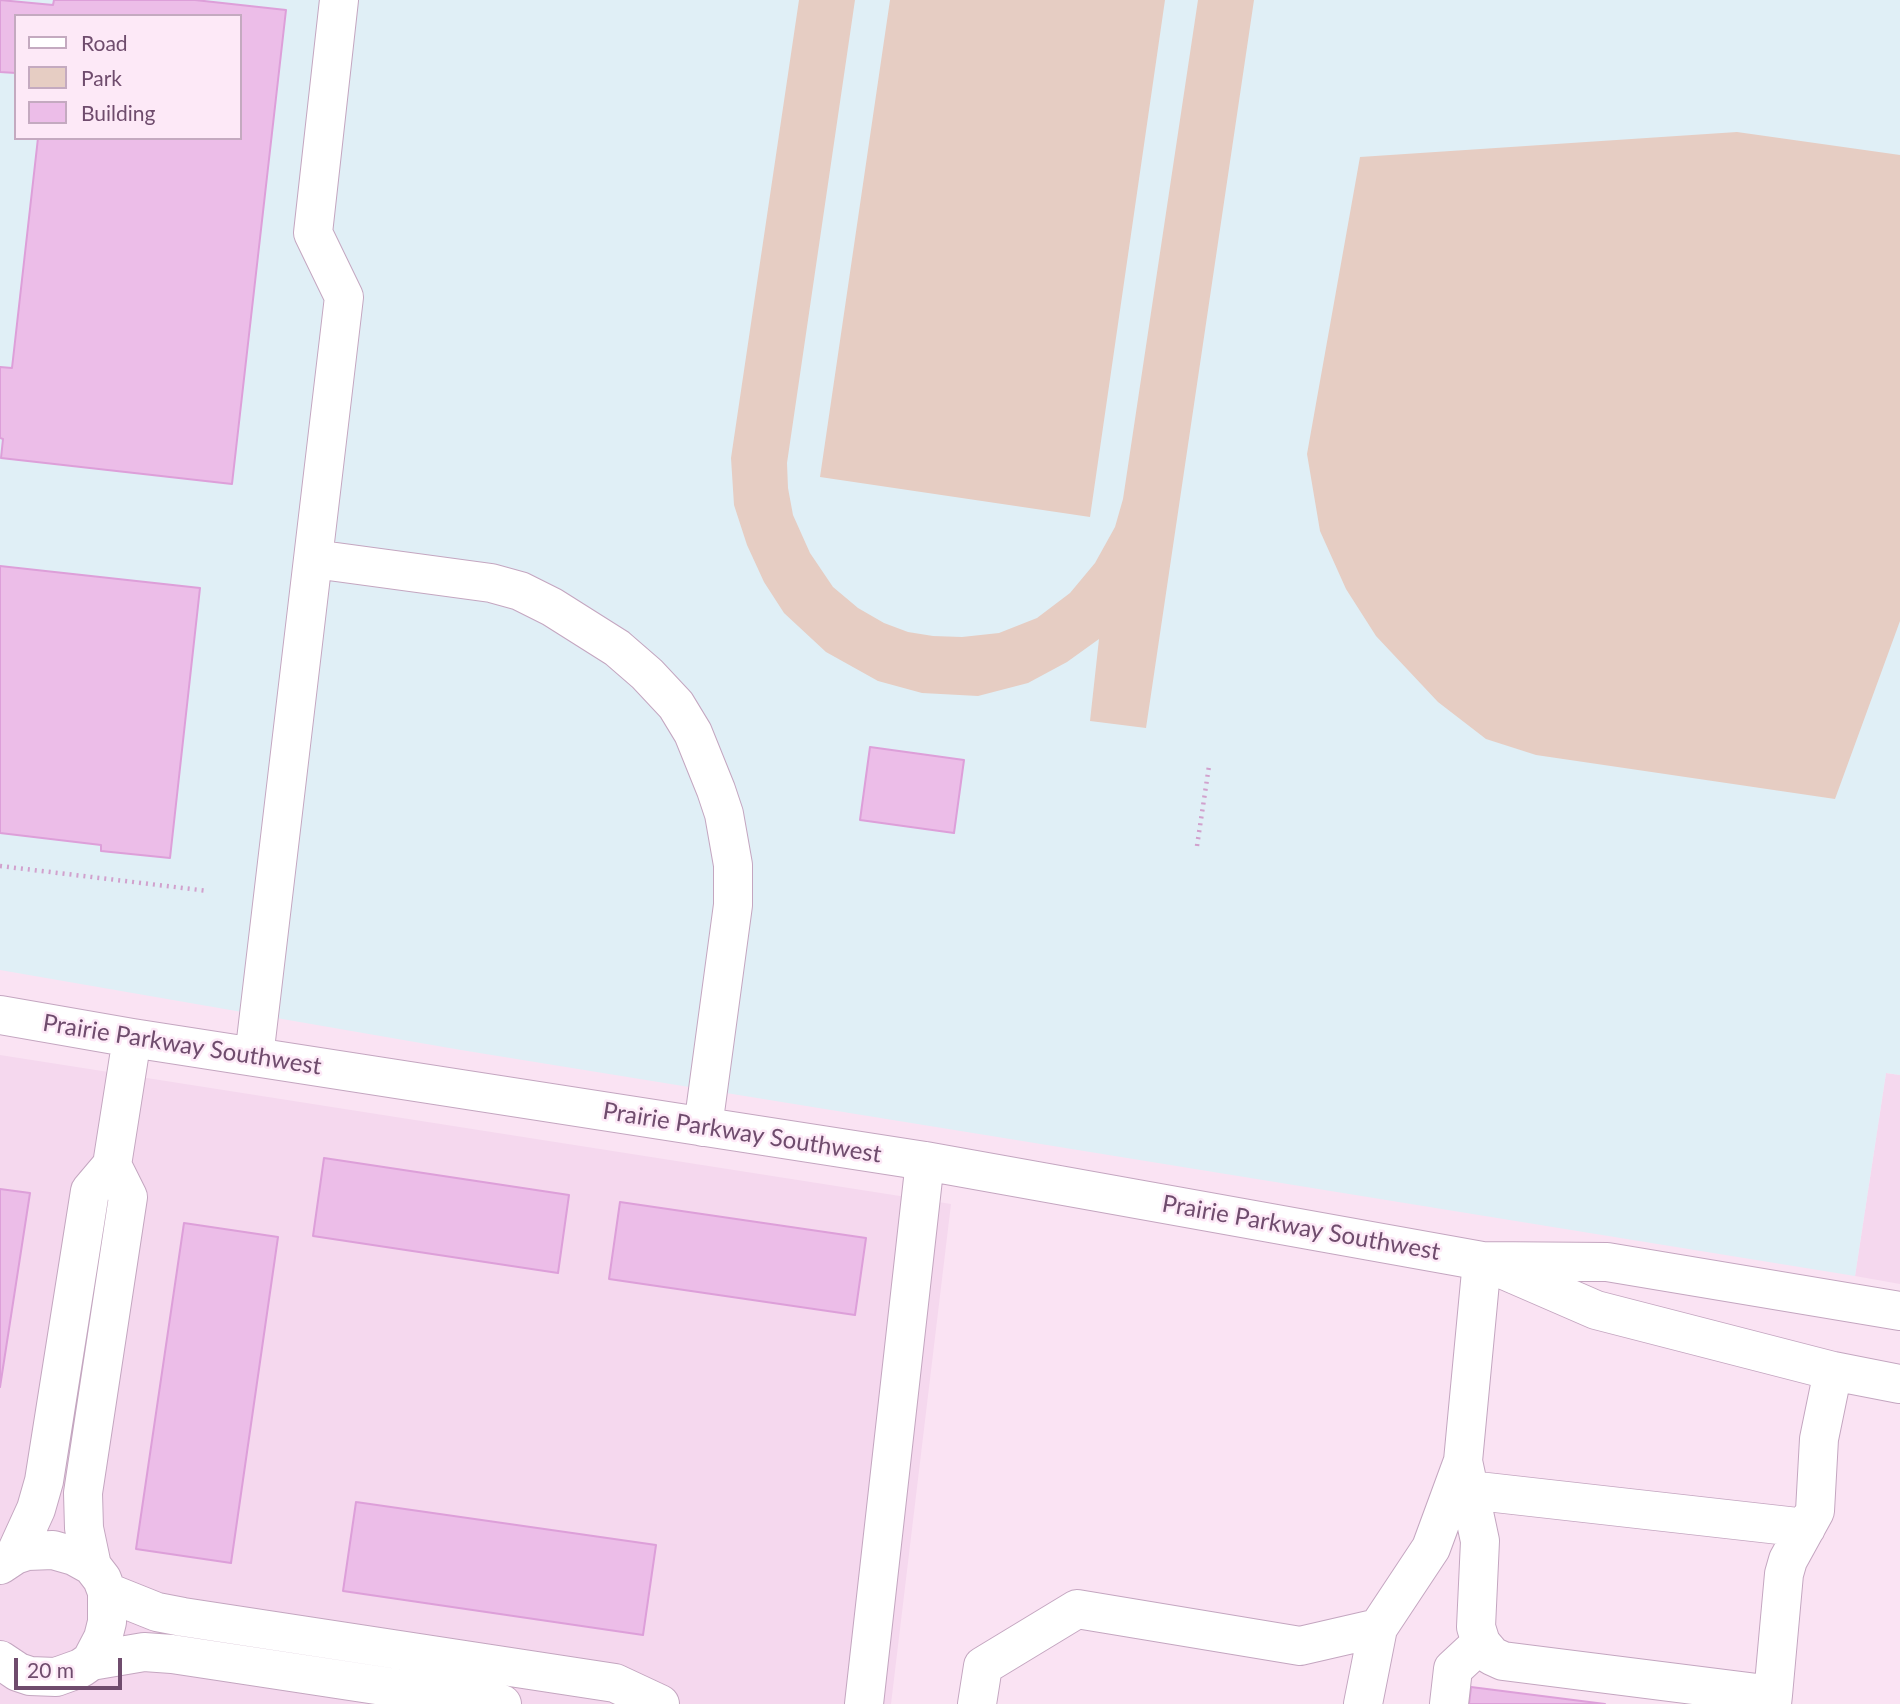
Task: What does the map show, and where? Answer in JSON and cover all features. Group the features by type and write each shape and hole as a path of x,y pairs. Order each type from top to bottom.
{"street":[{"path":"254,1057 344,297 313,233 339,0"},
{"path":"314,559 491,583 520,591 552,607 617,648 647,674 676,705 693,733 716,790 724,814 733,865 733,905 703,1127"},
{"name":"Prairie Parkway Southwest","path":"0,1015 132,1038 925,1161 1482,1261 1607,1262 1900,1311"},
{"path":"7,1560 36,1509 44,1481 90,1191 113,1165 132,1038"},
{"path":"864,1704 925,1161"},
{"path":"91,1661 103,1638 107,1622 99,1579 83,1528 82,1493 128,1197 113,1165"},
{"path":"1482,1261 1466,1475 1480,1541 1476,1627 1481,1643 1492,1656 1503,1661 1773,1699 1784,1574 1788,1560 1817,1504 1819,1439 1833,1371"},
{"name":"Prairie Parkway Southwest","path":"1482,1261 1596,1310 1833,1371 1900,1384"},
{"path":"1466,1475 1806,1528"},
{"path":"1363,1704 1378,1628 1431,1548 1466,1475"},
{"path":"7,1560 27,1551 53,1550 85,1561 99,1579 147,1609 183,1617 615,1683 660,1704"},
{"path":"977,1704 983,1666 1077,1609 1300,1646 1378,1628"},
{"path":"1449,1704 1453,1669 1481,1643"},
{"path":"0,1660 18,1672 42,1678 68,1674 91,1661 144,1652 172,1654 502,1704"}],"path":[{"path":"1197,846 1209,766"},
{"path":"0,866 208,891"}],"shaded area":[{"path":"0,0 1900,0 1900,1075 1886,1073 1855,1276 461,1050 0,970"},
{"path":"0,1055 951,1204 891,1704 0,1704"},
{"path":"1886,1073 1900,1075 1900,1284 1855,1276"}],"green space":[{"path":"799,0 855,0 787,463 793,515 810,553 833,587 858,608 884,623 908,632 962,637 999,633 1037,618 1070,593 1095,563 1115,527 1123,499 1198,0 1254,0 1146,728 1090,721 1099,639 1067,662 1028,683 978,696 922,693 878,681 826,652 784,613 764,582 747,545 734,505 731,458"},
{"path":"890,0 1165,0 1090,517 820,477"},
{"path":"1737,132 1900,155 1900,621 1835,799 1536,755 1486,739 1438,702 1376,636 1346,589 1320,531 1307,454 1360,157"}],"building":[{"path":"0,0 53,5 54,0 195,0 286,10 232,484 1,458 3,439 0,438 0,367 12,368 38,140 242,140 242,14 14,14 14,73 0,72"},
{"path":"0,566 200,588 170,858 101,851 101,845 0,833"},
{"path":"870,747 964,760 954,833 860,820"},
{"path":"324,1158 569,1195 558,1273 313,1236"},
{"path":"0,1189 30,1193 0,1387"},
{"path":"620,1202 866,1238 855,1315 609,1279"},
{"path":"184,1223 278,1237 231,1563 136,1549"},
{"path":"356,1502 656,1545 643,1635 343,1591"},
{"path":"1471,1687 1605,1704 1469,1704"}]}
